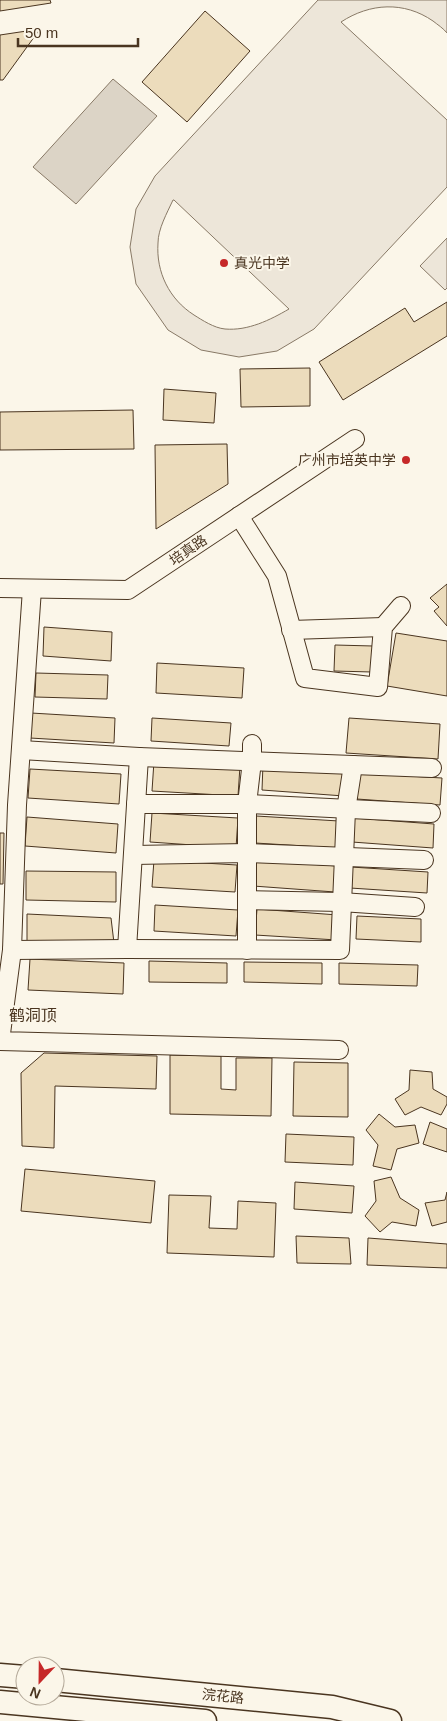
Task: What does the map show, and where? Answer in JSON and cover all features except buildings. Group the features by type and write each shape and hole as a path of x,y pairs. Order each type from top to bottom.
{"main road":[{"path":"0,1675 15,1676"},
{"name":"浣花路","path":"65,1681 332,1707 390,1721"},
{"name":"浣花路","path":"0,1702 205,1721"}],"street":[{"name":"培真路","path":"0,588 128,590 355,439"},
{"path":"239,516 277,576 305,678 378,687 383,627 401,606"},
{"path":"32,589 21,750 8,805 12,950 0,1040 339,1050"},
{"path":"292,630 383,627"},
{"path":"21,750 138,757 252,752 353,765 432,768"},
{"path":"247,950 248,804 252,752"},
{"path":"127,949 138,757"},
{"path":"12,950 340,950 346,810 353,765"},
{"path":"136,804 248,804 431,813"},
{"path":"133,855 247,853 424,860"},
{"path":"247,900 341,902 415,907"}],"shaded area":[{"path":"318,0 447,0 447,33 433,21 422,15 399,8 375,8 341,22 447,120 447,187 314,329 277,351 239,357 201,350 168,330 136,284 130,247 136,209 155,176","holes":["174,200 289,309 258,324 234,329 225,329 212,325 185,309 171,293 159,264 158,243 160,232"]},
{"path":"113,79 157,116 76,204 33,167"},
{"path":"447,238 447,288 445,290 420,266"}],"place":[{"name":"真光中学","path":"224,263"},
{"name":"广州市培英中学","path":"406,460"}],"district":[{"name":"鹤洞顶","path":"33,1015"}]}
